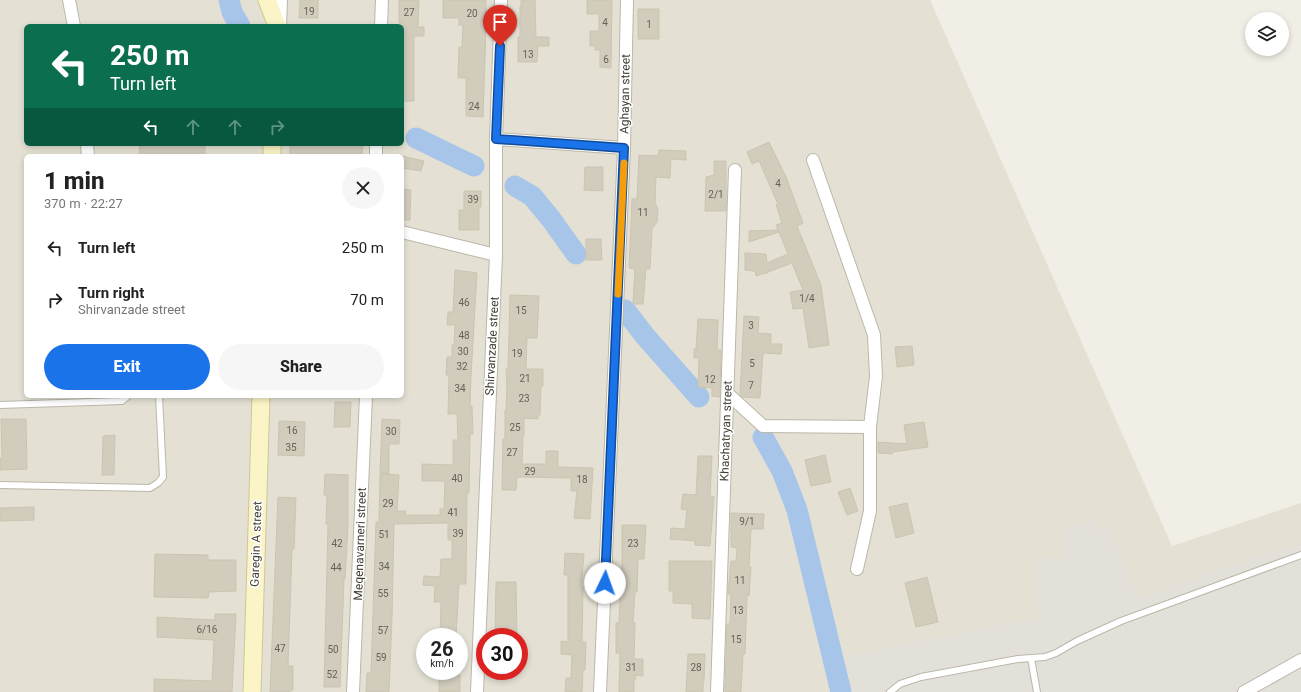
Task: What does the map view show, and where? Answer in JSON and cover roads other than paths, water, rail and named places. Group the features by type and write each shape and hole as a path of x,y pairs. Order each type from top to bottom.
{"street":[{"path":"69,0 74,24"},
{"path":"268,0 277,24"},
{"path":"278,24 281,0"},
{"path":"381,24 382,0"},
{"name":"Shirvanzade street","path":"477,692 496,255 496,139 501,0"},
{"name":"Aghayan street","path":"600,692 624,148 628,0"},
{"path":"496,139 624,148"},
{"path":"813,160 874,335 876,376 870,427 870,511 857,569"},
{"name":"Khachatryan street","path":"717,692 735,170"},
{"path":"404,232 496,255"},
{"path":"728,394 763,426 870,427"},
{"name":"Garegin A street","path":"252,692 261,398"},
{"name":"Meqenavarneri street","path":"353,692 366,398"},
{"path":"1244,692 1301,660"}],"lane":[{"path":"0,405 122,401 126,398"},
{"path":"0,485 150,488 158,483 163,477 159,398"},
{"path":"890,692 900,684 921,677 1018,659 1045,657 1121,621 1301,555"},
{"path":"1031,658 1036,692"}],"waterway":[{"path":"229,0 232,12 239,24"},
{"path":"416,138 474,166"},
{"path":"515,186 532,196 551,219 576,254"},
{"path":"625,310 645,336 699,397"},
{"path":"763,437 782,471 797,510 841,692"}]}
